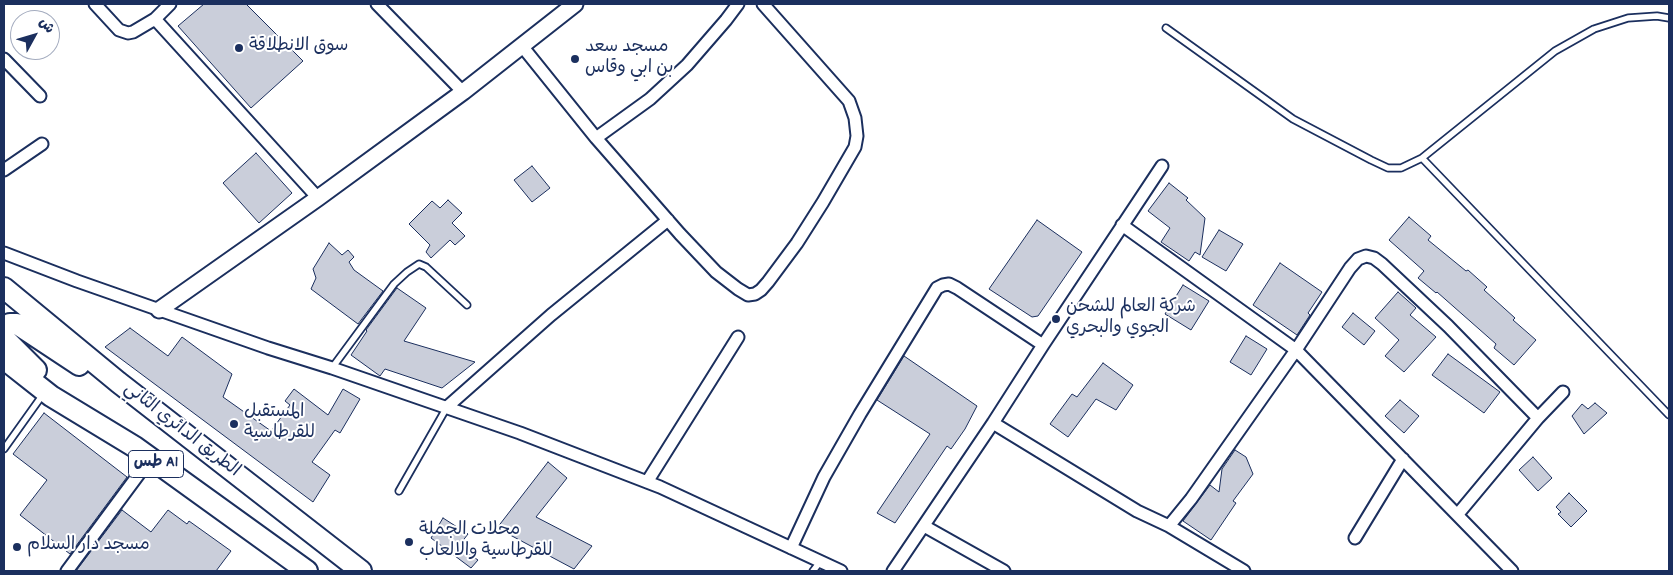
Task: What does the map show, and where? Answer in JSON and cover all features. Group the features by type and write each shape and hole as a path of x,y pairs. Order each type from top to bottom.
{"highway":[{"name":"الطريق الدائري الثاني","path":"4,288 118,382 361,571"},
{"path":"4,331 10,324 17,324 75,362 348,571"},
{"path":"4,338 40,373 142,453"},
{"name":"طس A1","path":"4,359 45,392 142,453 306,571"}],"street":[{"path":"95,4 123,32 133,32 155,19 170,4"},
{"path":"377,4 463,92"},
{"path":"159,310 318,198 463,92 575,4"},
{"path":"596,138 650,98 687,65 738,4"},
{"path":"522,46 596,138 716,272 748,295 755,294 762,290 797,243 855,147 857,136 855,118 849,101 763,4"},
{"path":"155,19 318,198"},
{"path":"4,59 40,96"},
{"path":"4,170 42,144"},
{"path":"894,571 994,423 1042,345 1162,166"},
{"path":"447,407 551,315 668,220"},
{"path":"1122,225 1296,350 1512,571"},
{"path":"4,253 43,269 268,348 447,407 647,482 841,571"},
{"path":"1169,526 1191,499 1296,350 1350,268 1358,259 1366,256 1374,258 1382,264 1448,326 1538,418"},
{"path":"791,548 824,477 937,288 949,284 957,288 1042,345"},
{"path":"647,482 738,337"},
{"path":"1458,514 1538,418 1563,392"},
{"path":"994,423 1137,511 1169,526 1244,571"},
{"path":"68,571 142,453"},
{"path":"1355,538 1403,459"},
{"path":"924,526 1004,571"}],"lane":[{"path":"1166,28 1293,119 1388,168 1401,168 1422,158 1555,51 1594,29 1628,18 1657,16 1669,18"},
{"path":"1422,158 1669,415"},
{"path":"332,368 394,284 418,264 426,267 467,305"},
{"path":"4,449 45,392"},
{"path":"399,491 447,407"},
{"path":"813,571 820,562"}],"building":[{"path":"204,4 246,4 303,61 251,108 178,26"},
{"path":"256,153 292,193 259,223 223,183"},
{"path":"532,166 550,188 532,202 514,180"},
{"path":"1169,183 1188,198 1186,200 1205,218 1200,255 1195,252 1189,261 1161,242 1170,228 1148,211"},
{"path":"448,200 462,213 452,223 465,236 455,245 450,240 431,258 426,252 430,245 409,224 432,201 440,208"},
{"path":"1409,217 1431,236 1428,240 1487,287 1484,290 1515,318 1513,320 1536,340 1514,365 1494,348 1496,344 1437,292 1418,278 1424,271 1389,240"},
{"path":"1037,220 1082,252 1038,316 1032,317 989,289"},
{"path":"1219,230 1243,244 1226,271 1202,257"},
{"path":"329,243 342,255 348,250 354,257 349,262 354,270 383,291 358,324 311,289 316,278 313,269"},
{"path":"1280,263 1322,292 1308,313 1310,315 1297,335 1253,305"},
{"path":"1183,285 1209,301 1191,330 1165,314"},
{"path":"397,288 426,308 404,341 475,362 442,388 385,369 380,376 351,355 366,330"},
{"path":"1398,292 1416,308 1410,315 1436,337 1404,372 1385,356 1399,340 1375,318"},
{"path":"1353,313 1375,331 1364,345 1342,327"},
{"path":"130,328 168,356 182,337 232,374 223,397 271,431 290,405 285,401 294,389 328,415 343,389 360,399 340,433 335,430 312,462 330,475 313,502 105,347"},
{"path":"1246,336 1267,349 1251,375 1230,362"},
{"path":"1448,354 1500,392 1484,413 1432,375"},
{"path":"904,356 977,406 965,429 951,449 947,446 895,523 877,513 930,434 877,400"},
{"path":"1103,363 1133,385 1116,410 1096,399 1068,437 1050,424 1072,394 1077,397"},
{"path":"1400,400 1419,416 1404,433 1385,416"},
{"path":"1595,403 1607,413 1584,434 1572,416 1582,404 1588,409"},
{"path":"44,413 127,477 70,554 20,515 47,480 13,454"},
{"path":"1235,450 1246,457 1253,474 1233,501 1236,503 1211,540 1183,521 1210,485 1219,492 1222,469"},
{"path":"1533,457 1552,478 1538,491 1519,470"},
{"path":"548,462 567,478 536,517 592,546 574,569 497,528"},
{"path":"1569,493 1587,511 1571,527 1558,514 1561,512 1556,507"},
{"path":"122,510 151,532 168,510 187,524 189,521 231,551 216,571 76,571"},
{"path":"443,518 468,534 458,547 478,560 471,568 431,538"}],"place":[{"name":"سوق الانطلاقة","path":"239,48"},
{"name":"مسجد سعد بن ابي وقاس","path":"575,59"},
{"name":"شركة العالم للشحن الجوي والبحري","path":"1056,319"},
{"name":"المستقبل للقرطاسية","path":"234,424"},
{"name":"محلات الجملة للقرطاسية والالعاب","path":"409,542"},
{"name":"مسجد دار السلام","path":"17,547"}]}
